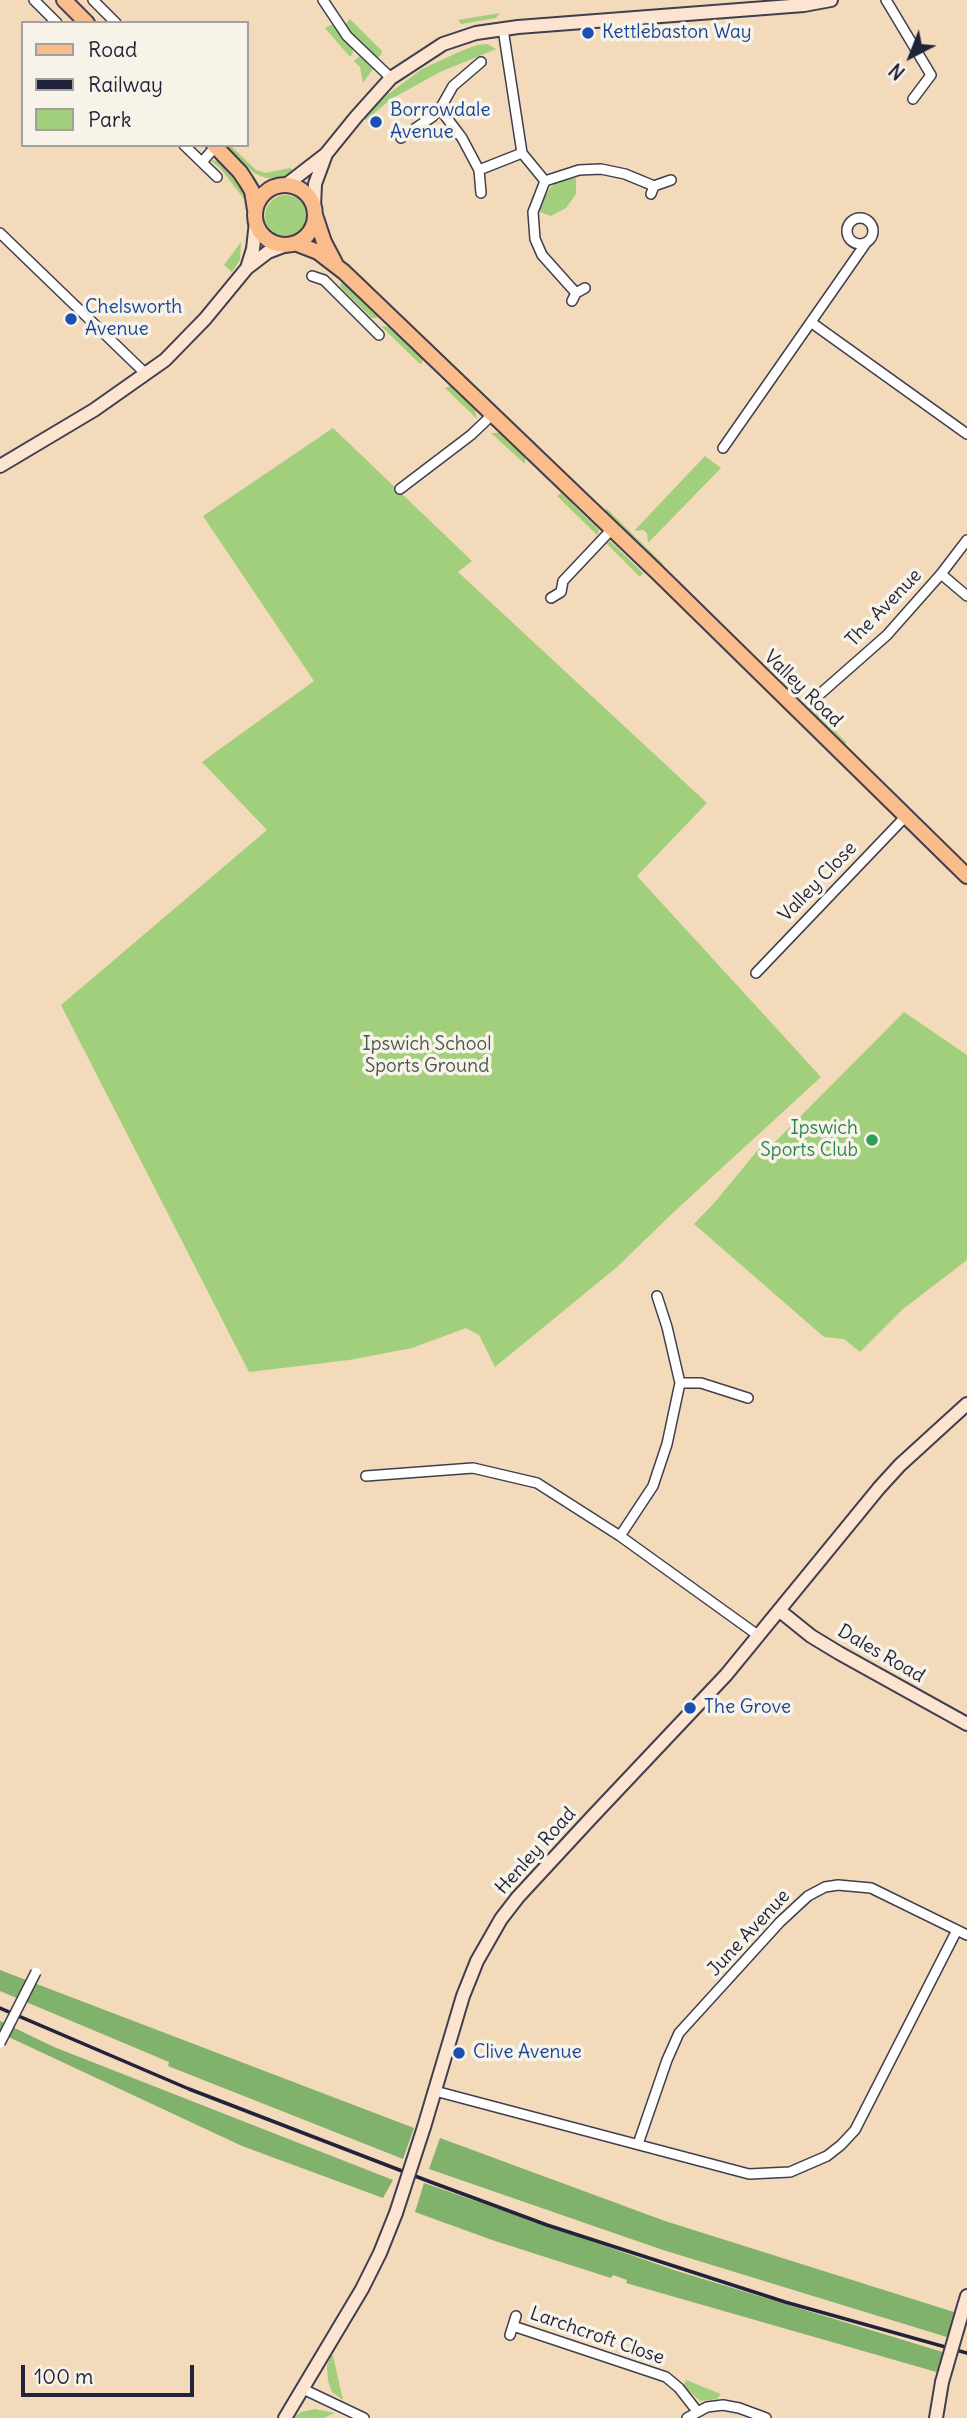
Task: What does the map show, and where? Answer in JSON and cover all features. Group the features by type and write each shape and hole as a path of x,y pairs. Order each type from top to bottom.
{"main road":[{"path":"64,0 66,19"},
{"path":"215,147 240,172 252,191 260,230 272,242 292,244 310,232 315,211 304,191 296,187 260,183 240,172"},
{"path":"256,217 264,194 281,185"},
{"name":"Valley Road","path":"315,211 324,242 340,268"},
{"name":"Valley Road","path":"292,244 312,249 340,268 967,876"}],"street":[{"path":"34,0 66,19"},
{"path":"93,0 114,21"},
{"path":"323,0 346,36 391,78"},
{"path":"315,211 315,184 326,154 357,114 391,78 443,44 476,33 570,21 804,5 831,0"},
{"path":"886,0 931,75 913,99"},
{"path":"503,29 522,153 545,181"},
{"path":"401,138 440,109 453,86 481,62"},
{"path":"440,109 462,138 480,170 481,193"},
{"path":"186,147 217,177"},
{"path":"202,162 213,147"},
{"path":"480,170 522,153"},
{"path":"281,185 326,154"},
{"path":"545,181 579,170 601,169 625,174 652,190 671,180"},
{"path":"545,181 533,212 535,239 550,265 578,294"},
{"path":"247,268 255,241 256,217"},
{"path":"0,233 146,374"},
{"path":"723,448 866,243"},
{"path":"0,466 94,410 146,374 175,351 247,268 268,252 292,244"},
{"path":"329,286 340,268"},
{"path":"312,276 320,278 376,332 388,314"},
{"path":"812,323 967,434"},
{"path":"400,489 471,435 492,415"},
{"path":"551,598 561,592 563,581 612,529"},
{"name":"The Avenue","path":"820,694 887,635 967,540"},
{"path":"941,574 967,596"},
{"path":"561,592 569,602"},
{"name":"Valley Close","path":"756,973 906,816"},
{"path":"620,1536 653,1486 667,1444 680,1383 657,1296"},
{"path":"680,1383 701,1383 748,1398"},
{"name":"Henley Road","path":"285,2418 362,2289 380,2253 424,2127 470,1975 485,1944 501,1920 519,1897 726,1675 879,1488 900,1465 967,1404"},
{"path":"366,1476 473,1468 537,1483 620,1536 759,1636"},
{"name":"Dales Road","path":"780,1611 811,1636 839,1653 967,1724"},
{"name":"June Avenue","path":"638,2144 667,2060 679,2034 780,1922 808,1896 825,1887 838,1885 871,1888 967,1935"},
{"path":"435,2091 749,2174 790,2172 827,2156 855,2130 957,1930"},
{"path":"0,2043 36,1972"},
{"path":"936,2418 942,2382 966,2301"},
{"name":"Larchcroft Close","path":"513,2326 666,2377 679,2388 697,2412"},
{"path":"303,2389 364,2418"},
{"path":"687,2418 707,2407 723,2405 738,2407 766,2418"}],"green space":[{"path":"500,13 496,18 461,24 458,20"},
{"path":"350,19 382,51 381,55 377,58 348,29 345,25"},
{"path":"333,24 352,48 350,57 325,28"},
{"path":"487,44 496,49 440,72 391,99 366,120 364,118 387,95 422,69 461,51"},
{"path":"360,56 373,69 363,83 360,67 354,61"},
{"path":"227,147 232,147 256,170 265,173 290,168 295,171 280,178 266,178 254,173"},
{"path":"210,160 218,161 235,179 245,194 244,199 221,169"},
{"path":"576,178 576,194 566,208 551,216 540,212 541,203 551,187 558,181"},
{"path":"286,195 301,201 307,216 301,231 286,237 271,231 265,216 271,201"},
{"path":"241,242 240,260 232,272 224,265"},
{"path":"341,283 377,315 377,318 372,318 340,287"},
{"path":"381,326 388,327 423,359 422,363 420,364"},
{"path":"450,386 475,410 477,419 445,388"},
{"name":"Ipswich School Sports Ground","path":"333,428 472,561 458,572 707,803 637,876 821,1077 617,1267 495,1367 479,1335 466,1328 412,1348 349,1360 249,1372 61,1005 267,830 202,762 314,681 203,516"},
{"path":"491,433 499,433 525,458 525,464"},
{"path":"705,456 721,468 648,543 647,533 643,530 634,531"},
{"path":"561,493 599,530 597,535 557,496"},
{"path":"607,509 662,565 658,565 607,515"},
{"path":"610,541 643,573 640,577 605,542"},
{"path":"810,707 847,743 842,744 807,710"},
{"name":"Ipswich Sports Club","path":"904,1012 967,1055 967,1260 903,1309 860,1352 844,1339 824,1337 694,1224 762,1145 768,1149"},
{"path":"0,1970 414,2128 403,2159 168,2066 169,2062 0,1991"},
{"path":"0,2021 54,2047 393,2180 383,2198 242,2146 0,2033"},
{"path":"440,2138 665,2221 957,2313 950,2338 663,2250 429,2169"},
{"path":"424,2183 677,2271 946,2353 940,2373 626,2283 627,2280 613,2275 611,2278 415,2212"},
{"path":"331,2355 343,2400 332,2392 328,2381 327,2366"},
{"path":"686,2380 721,2394 717,2399 700,2401 683,2386"},
{"path":"315,2409 335,2413 323,2418 293,2418 301,2412"}],"railway":[{"path":"0,2008 189,2089 547,2225 785,2302 967,2353"}],"place":[{"name":"Kettlebaston Way","path":"588,33"},
{"name":"Borrowdale Avenue","path":"376,122"},
{"name":"Chelsworth Avenue","path":"71,319"},
{"name":"Ipswich Sports Club","path":"872,1140"},
{"name":"The Grove","path":"690,1708"},
{"name":"Clive Avenue","path":"459,2053"}]}
